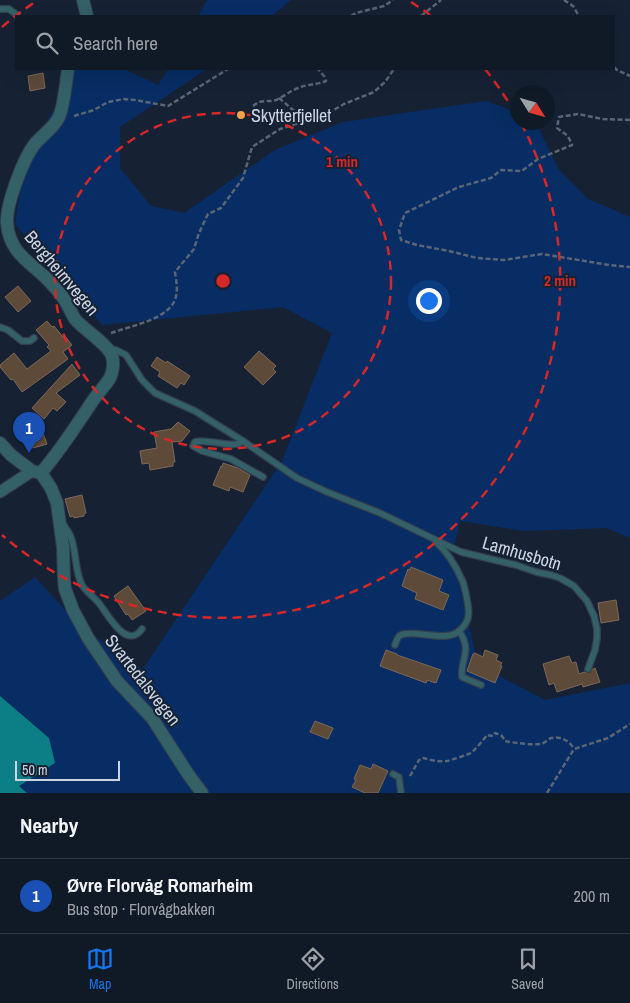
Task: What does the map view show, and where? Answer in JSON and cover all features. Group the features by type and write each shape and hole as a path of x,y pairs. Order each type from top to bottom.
{"street":[{"path":"83,0 87,15"},
{"name":"Bergheimvegen","path":"68,70 60,115 56,123 35,144 24,162 9,204 7,221 9,235 12,246 21,257 56,289 75,319 109,349"},
{"path":"0,492 37,472 56,456 110,377 114,363 109,349"},
{"path":"0,443 11,455 37,472"},
{"name":"Svartedalsvegen","path":"37,472 51,488 57,502 63,547 65,589 77,617 88,638 117,681 152,718 202,793"}],"lane":[{"path":"0,9 9,9 16,15"},
{"path":"0,327 8,330 22,341 30,341 34,338"},
{"name":"Lamhusbotn","path":"109,349 126,354 142,380 155,393 195,412 243,441 297,478 461,552 516,565 536,572 551,574 574,586 587,601 594,616 597,629 597,638 588,669"},
{"path":"243,441 234,445 199,441 195,442 194,446 202,451 231,459 263,477"},
{"name":"Svartedalsvegen","path":"60,524 64,525 70,535 78,572 85,590 98,602 122,633 129,637 134,637 142,630"},
{"name":"Lamhusbotn","path":"433,538 448,556 463,581 469,617 459,632"},
{"path":"395,645 398,638 406,633 450,635 459,632 465,640 462,677 481,685"},
{"path":"393,774 399,777 401,792"}],"path":[{"path":"352,15 356,12 384,6 394,0"},
{"path":"422,15 441,0"},
{"path":"564,0 574,6 578,15"},
{"path":"615,68 630,76"},
{"path":"60,115 72,116 94,110 108,102 124,100 168,106 226,70"},
{"path":"253,106 258,102 274,101 297,88 326,81 319,70"},
{"path":"95,338 158,317 170,308 176,297 175,272 194,249 208,214 221,208 243,178 252,148 280,129 325,115 344,104 374,92 386,82 393,70"},
{"path":"279,98 306,121"},
{"path":"630,120 603,119 578,114 559,117 557,128 568,136 572,145 538,159 522,171 501,170 491,178 459,187 405,213 399,230 402,240 477,258 504,260 542,254 630,268"},
{"path":"548,793 574,749 608,738 630,724"},
{"path":"401,792 419,760 423,758 448,761 470,753 485,740 487,735 493,736 495,733 502,736 505,741 516,743 542,744 552,738 564,739 571,743 574,749"}],"shaded area":[{"path":"207,0 291,0 273,15 199,15"},
{"path":"74,70 126,70 158,85 167,70 206,70 120,127 120,168 151,206 184,213 275,150 343,122 486,101 510,110 510,130 539,130 559,170 588,199 630,217 630,538 607,528 524,531 460,521 452,554 478,665 545,700 630,683 630,793 27,793 19,786 49,738 0,696 0,601 35,577 82,628 143,669 282,461 332,333 283,307 102,325 15,224 24,165"},
{"path":"0,696 49,738 55,763 19,786 27,793 0,793"}],"building":[{"path":"43,73 45,88 30,91 28,76"},
{"path":"18,286 31,301 18,312 5,297"},
{"path":"47,321 63,337 65,336 72,345 63,352 68,359 22,392 0,365 14,353 27,369 51,351 47,347 49,345 36,330"},
{"path":"259,351 276,366 273,369 276,372 263,385 244,367"},
{"path":"157,357 166,363 167,361 190,376 184,385 181,383 177,388 158,376 160,372 151,366"},
{"path":"72,364 80,375 56,393 66,402 57,411 53,408 44,419 32,408"},
{"path":"178,422 190,431 182,441 172,442 175,462 173,462 173,466 150,470 149,463 142,464 140,451 157,448 154,432 171,429"},
{"path":"43,433 47,444 33,448 29,437"},
{"path":"223,463 238,468 250,475 243,492 230,487 229,491 213,485"},
{"path":"82,495 86,513 84,516 70,517 65,499"},
{"path":"411,567 443,580 439,591 449,595 443,610 415,599 417,593 402,586 408,569 410,570"},
{"path":"128,586 146,611 132,620 128,614 126,615 114,596"},
{"path":"616,600 619,620 601,623 598,603"},
{"path":"386,650 441,670 436,683 427,680 426,683 380,666"},
{"path":"485,650 498,655 496,660 502,663 495,683 467,671 473,654 475,653 483,657"},
{"path":"569,656 572,663 576,662 579,674 589,673 595,668 600,682 583,687 582,684 557,692 554,683 549,685 543,664"},
{"path":"315,721 333,728 328,739 310,732"},
{"path":"373,764 388,771 378,793 365,793 352,787 360,765 371,769"}],"place":[{"name":"Skytterfjellet","path":"241,115"},
{"name":"Øvre Florvåg Romarheim","path":"29,453"}]}
